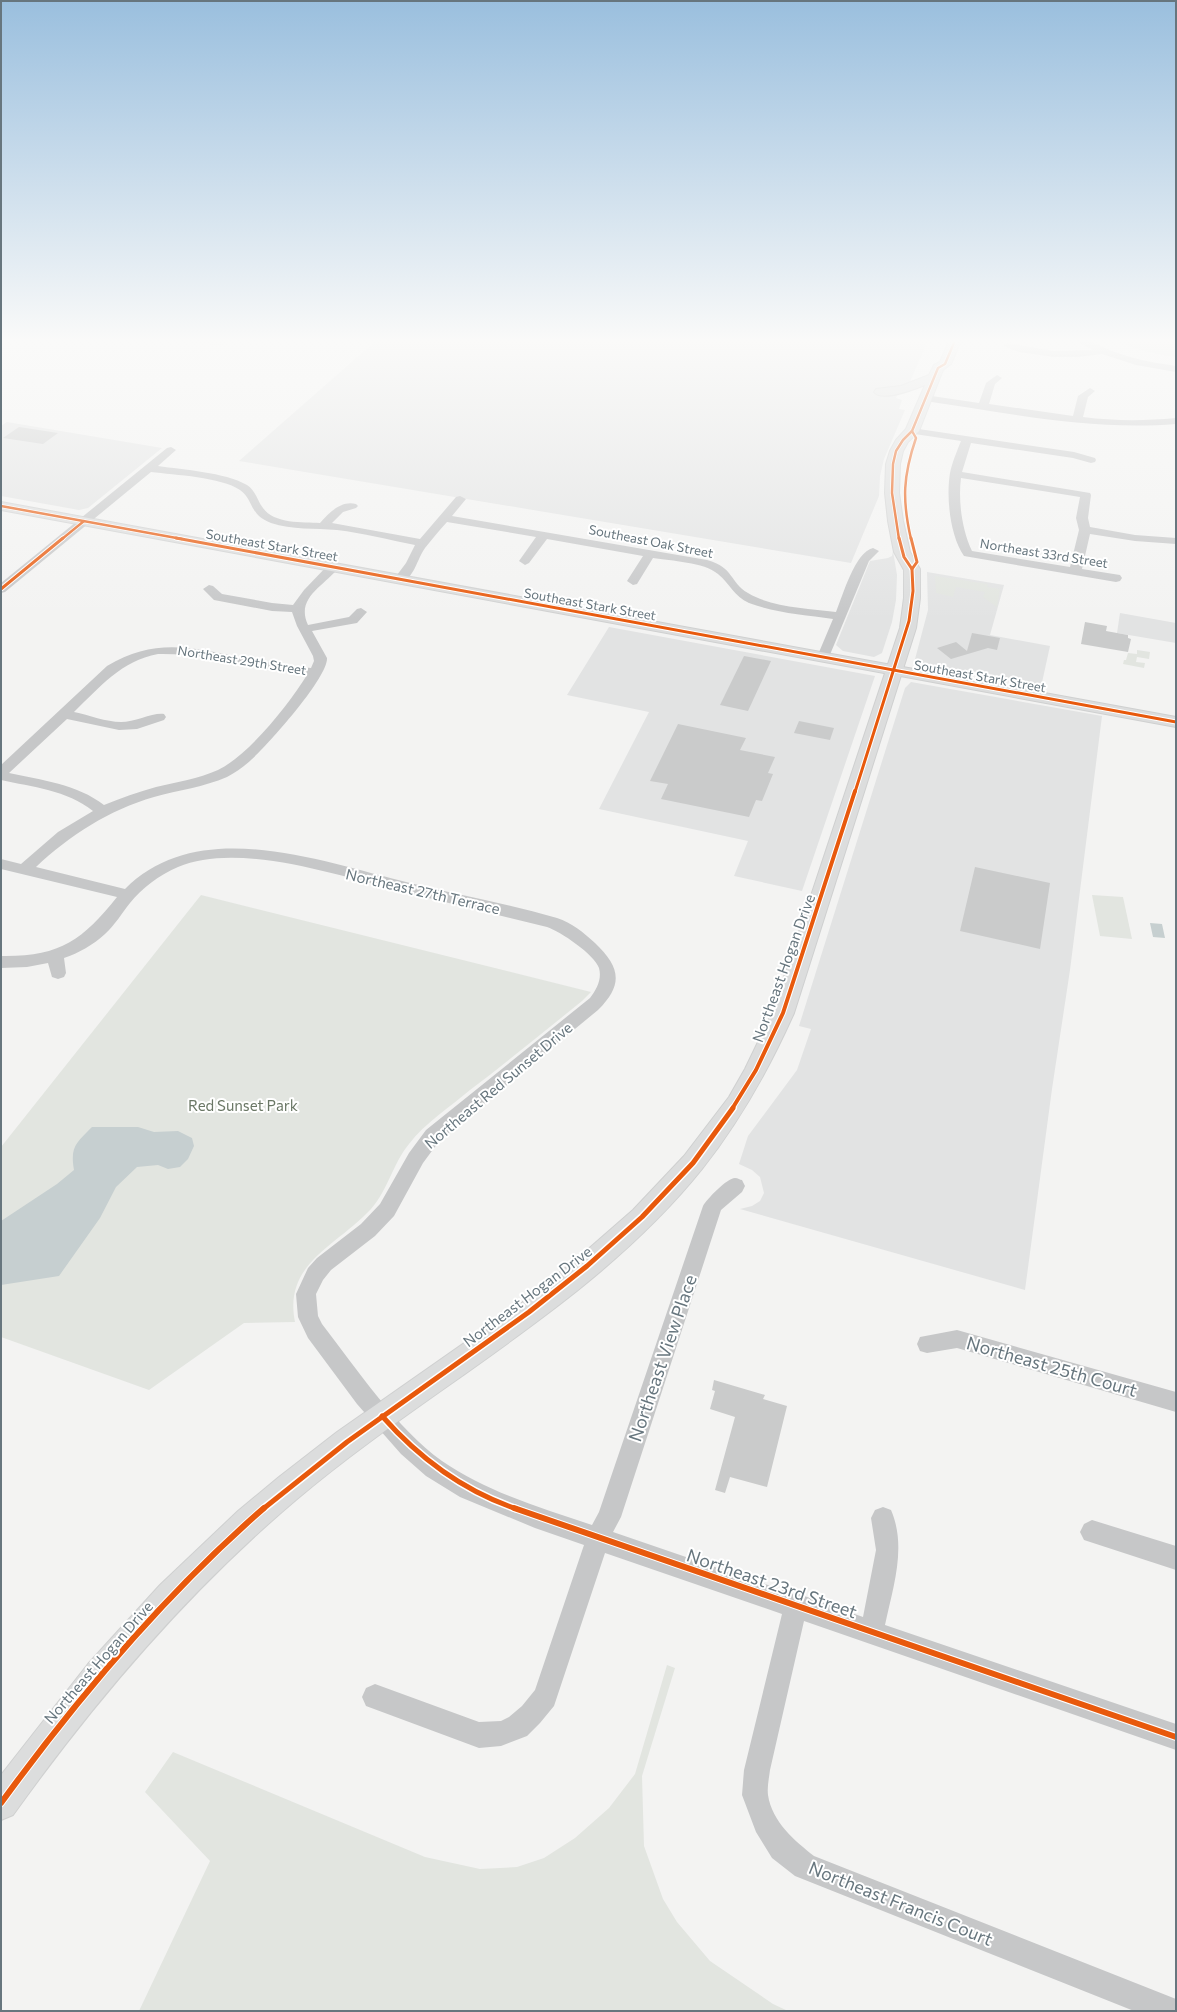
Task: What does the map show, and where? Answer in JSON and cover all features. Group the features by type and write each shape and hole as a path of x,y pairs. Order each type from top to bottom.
{"main road":[{"name":"Northeast Hogan Drive","path":"1,1803 54,1731 94,1682 160,1608 206,1561 254,1517 320,1462 565,1286 613,1246 656,1205 678,1181 702,1152 737,1103 765,1053 783,1013 895,670 911,613 913,590 912,569 917,562 904,507 903,490 905,468 916,438 913,432"},
{"name":"Southeast Stark Street","path":"1,506 1176,722"}],"street":[{"path":"918,432 1074,455 1091,460"},
{"path":"967,439 955,474 1086,495 1082,518 1084,530 1075,572"},
{"path":"1,589 171,450"},
{"path":"149,468 234,483 246,489 251,494 251,509 280,521 323,526 422,543"},
{"name":"Northeast 33rd Street","path":"955,474 954,496 956,511 962,538 968,554 1116,578"},
{"path":"400,579 412,564 415,553 422,543 460,499"},
{"path":"323,526 339,510 352,506"},
{"name":"Southeast Oak Street","path":"444,518 703,563 731,573 736,590 759,602 840,616"},
{"path":"1084,530 1135,538 1176,541"},
{"path":"525,561 544,535"},
{"path":"823,657 864,559 873,552"},
{"path":"633,581 650,554"},
{"path":"24,870 63,835 102,812 140,796 216,776 237,765 256,746 308,684 316,672 320,663 319,654 299,618 298,609 301,600 334,567"},
{"path":"209,589 218,597 272,607 298,609"},
{"path":"305,629 354,620 361,612"},
{"name":"Northeast 29th Street","path":"1,775 112,668 144,648 177,649 282,669 316,672"},
{"path":"64,714 118,726 137,725 159,717"},
{"path":"1,775 86,798 102,812"},
{"name":"Northeast 27th Terrace","path":"1,962 24,962 55,955 80,944 100,929 129,895 155,873 178,861 204,855 227,854 285,858 551,922 568,928 576,934 605,963"},
{"path":"1,864 129,895"},
{"path":"55,955 58,973"},
{"name":"Northeast Red Sunset Drive","path":"382,1416 315,1331 308,1318 306,1304 306,1294 310,1283 324,1264 358,1239 387,1210 416,1158 433,1136 600,999 606,990 608,972 605,963"},
{"name":"Northeast View Place","path":"375,1697 479,1735 498,1735 516,1728 533,1714 545,1697 598,1538 609,1517 713,1206 735,1186"},
{"name":"Northeast 25th Court","path":"926,1344 957,1340 1176,1402"},
{"name":"Northeast 23rd Street","path":"382,1416 409,1447 434,1468 468,1489 493,1501 1176,1737"},
{"path":"872,1632 888,1550 882,1518"},
{"path":"1092,1532 1176,1558"},
{"name":"Northeast Francis Court","path":"796,1605 756,1776 755,1795 765,1823 782,1848 805,1866 1170,2011"}],"shaded area":[{"path":"1,432 66,432 162,448 88,508 79,510 1,496"},
{"path":"272,432 896,432 884,459 880,476 879,496 851,563 239,461"},
{"path":"893,551 897,575 896,600 892,622 882,653 874,657 843,651 836,645 870,561 888,558 892,556"},
{"path":"927,572 1004,585 990,635 1050,646 1041,687 919,666 914,663 928,610"},
{"path":"1120,613 1176,623 1176,643 1117,633"},
{"path":"609,627 875,676 802,891 734,876 748,841 599,809 649,712 567,695"},
{"path":"911,682 1102,716 1070,970 1052,1089 1025,1290 740,1209 752,1206 760,1201 764,1193 760,1177 752,1170 739,1164 748,1136 797,1070 811,1029 799,1026 905,688"},
{"path":"1150,923 1162,924 1165,938 1153,937"},
{"path":"92,1127 138,1127 154,1132 178,1131 192,1138 194,1146 188,1159 180,1167 168,1169 158,1165 137,1167 116,1187 100,1218 59,1276 1,1285 1,1221 57,1184 74,1170 73,1156 76,1146 82,1137"}],"green space":[{"path":"935,576 988,584 987,587 1000,589 997,607 983,597 985,592 956,587 953,597 936,593"},
{"path":"1137,650 1150,652 1149,659 1137,657 1136,662 1145,663 1144,668 1123,664 1128,653 1137,654"},
{"name":"Red Sunset Park","path":"201,895 591,992 582,1001 415,1136 403,1151 377,1202 357,1222 316,1257 305,1270 297,1285 293,1302 295,1322 244,1323 149,1390 1,1337 1,1147"},
{"path":"1092,895 1123,897 1132,939 1100,936"},
{"path":"667,1665 675,1668 642,1776 644,1846 663,1899 677,1922 710,1961 773,2004 788,2011 139,2011 210,1861 145,1792 173,1752 425,1857 480,1869 517,1867 544,1858 575,1838 609,1808 635,1774"}],"building":[{"path":"12,432 58,433 43,444 3,438"},
{"path":"1085,622 1107,626 1106,631 1128,635 1128,638 1131,639 1128,652 1081,644"},
{"path":"972,633 1000,638 997,650 988,648 951,659 937,648 956,642 967,651"},
{"path":"744,656 771,661 748,711 720,705"},
{"path":"799,721 834,728 830,740 794,733"},
{"path":"678,724 746,738 740,750 775,757 768,773 773,774 762,801 756,800 749,817 661,799 668,784 650,781"},
{"path":"975,867 1050,883 1040,949 960,931"},
{"path":"714,1380 765,1395 763,1399 787,1406 767,1487 730,1477 725,1493 715,1490 735,1417 710,1409 715,1391 712,1390"}],"cycle path":[{"path":"1,1803 66,1717 100,1676 171,1596 209,1558 289,1487 347,1442 529,1312 587,1266 642,1217 693,1163 737,1103 756,1070 783,1013 908,628 911,613 913,584 912,569 908,565 902,552 893,508 892,478 896,451 903,440 911,432"},
{"path":"912,569 917,562 906,514 904,487 906,472 916,438 913,432"},
{"path":"1,506 1176,722"},
{"path":"1,589 84,521"},
{"path":"382,1416 406,1443 432,1465 476,1493 493,1501 1176,1737"}]}
